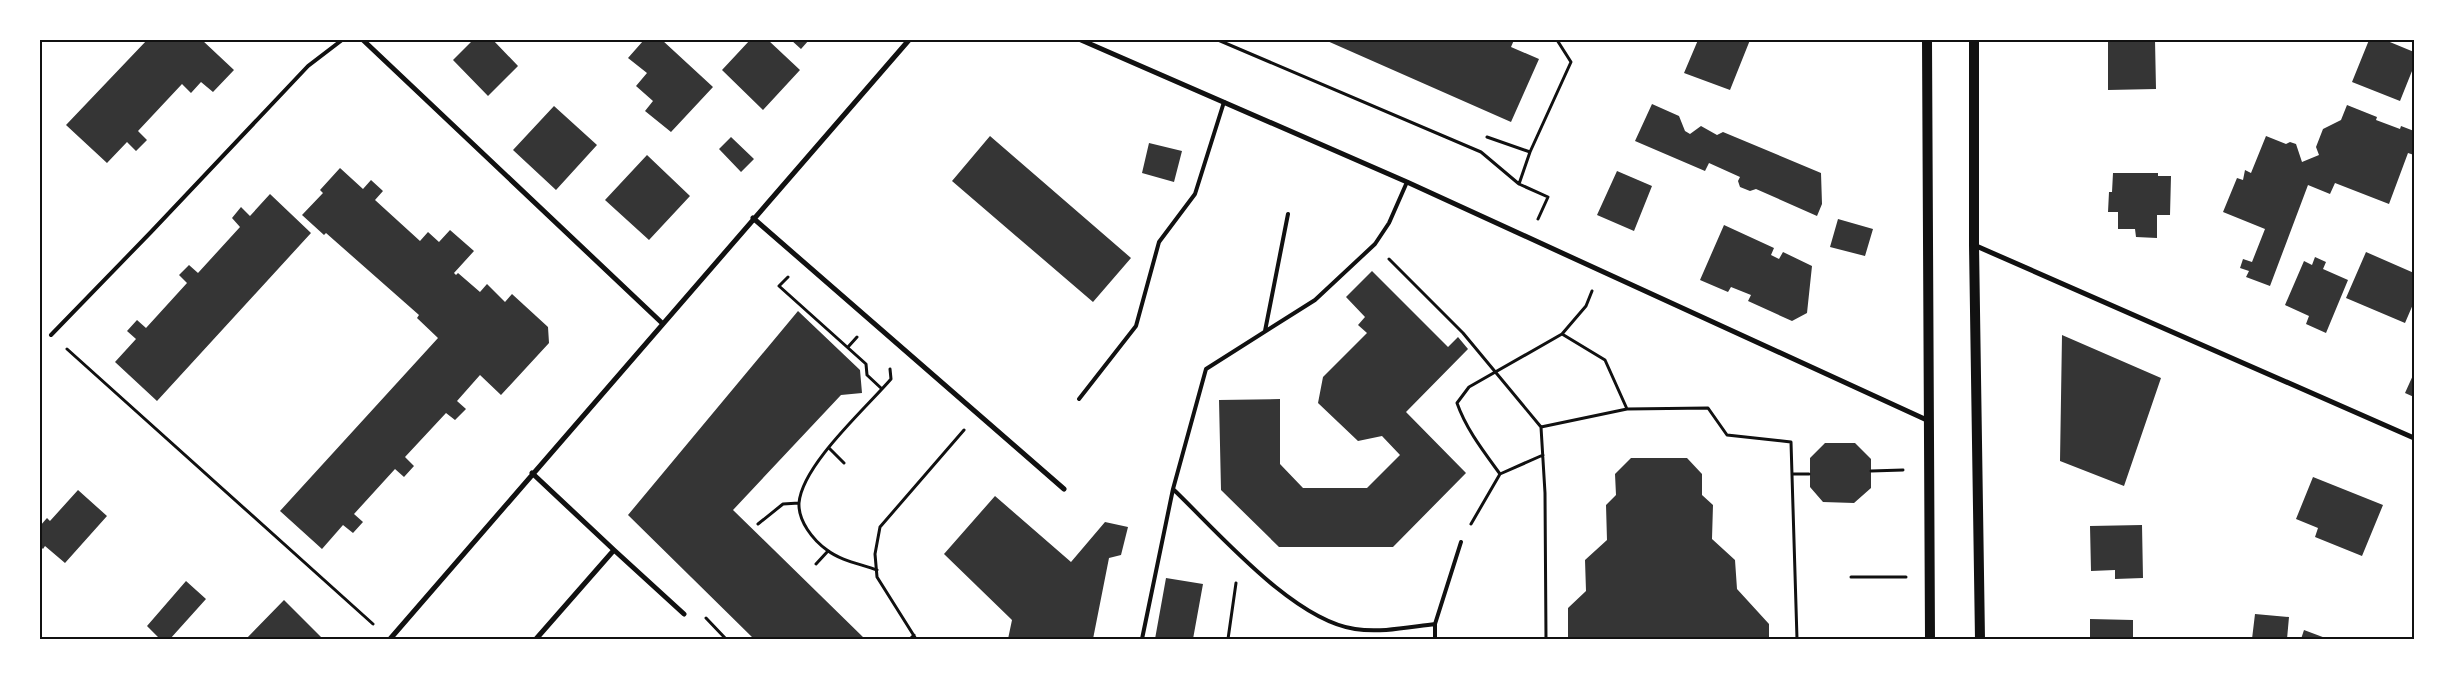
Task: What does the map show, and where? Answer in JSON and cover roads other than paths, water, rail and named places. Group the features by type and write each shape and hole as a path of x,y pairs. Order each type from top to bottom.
{"main road":[{"path":"1927,40 1930,639"},
{"path":"1974,40 1974,245 1980,639"}],"street":[{"path":"363,40 662,323"},
{"path":"390,639 909,40"},
{"path":"1081,40 1407,182 1930,421"},
{"path":"753,218 1064,489"},
{"path":"1974,245 2414,438"},
{"path":"532,473 684,614"},
{"path":"536,639 614,550"}],"lane":[{"path":"51,334 152,232 308,66 342,40"},
{"path":"1079,399 1136,326 1159,242 1195,194 1224,102"},
{"path":"1142,639 1173,489 1206,369 1315,300 1375,244 1390,223 1407,182"},
{"path":"1265,331 1288,214"},
{"path":"1173,489 1261,575 1298,603 1329,622 1355,629 1374,630 1435,624"},
{"path":"1435,639 1435,624 1461,542"}]}
